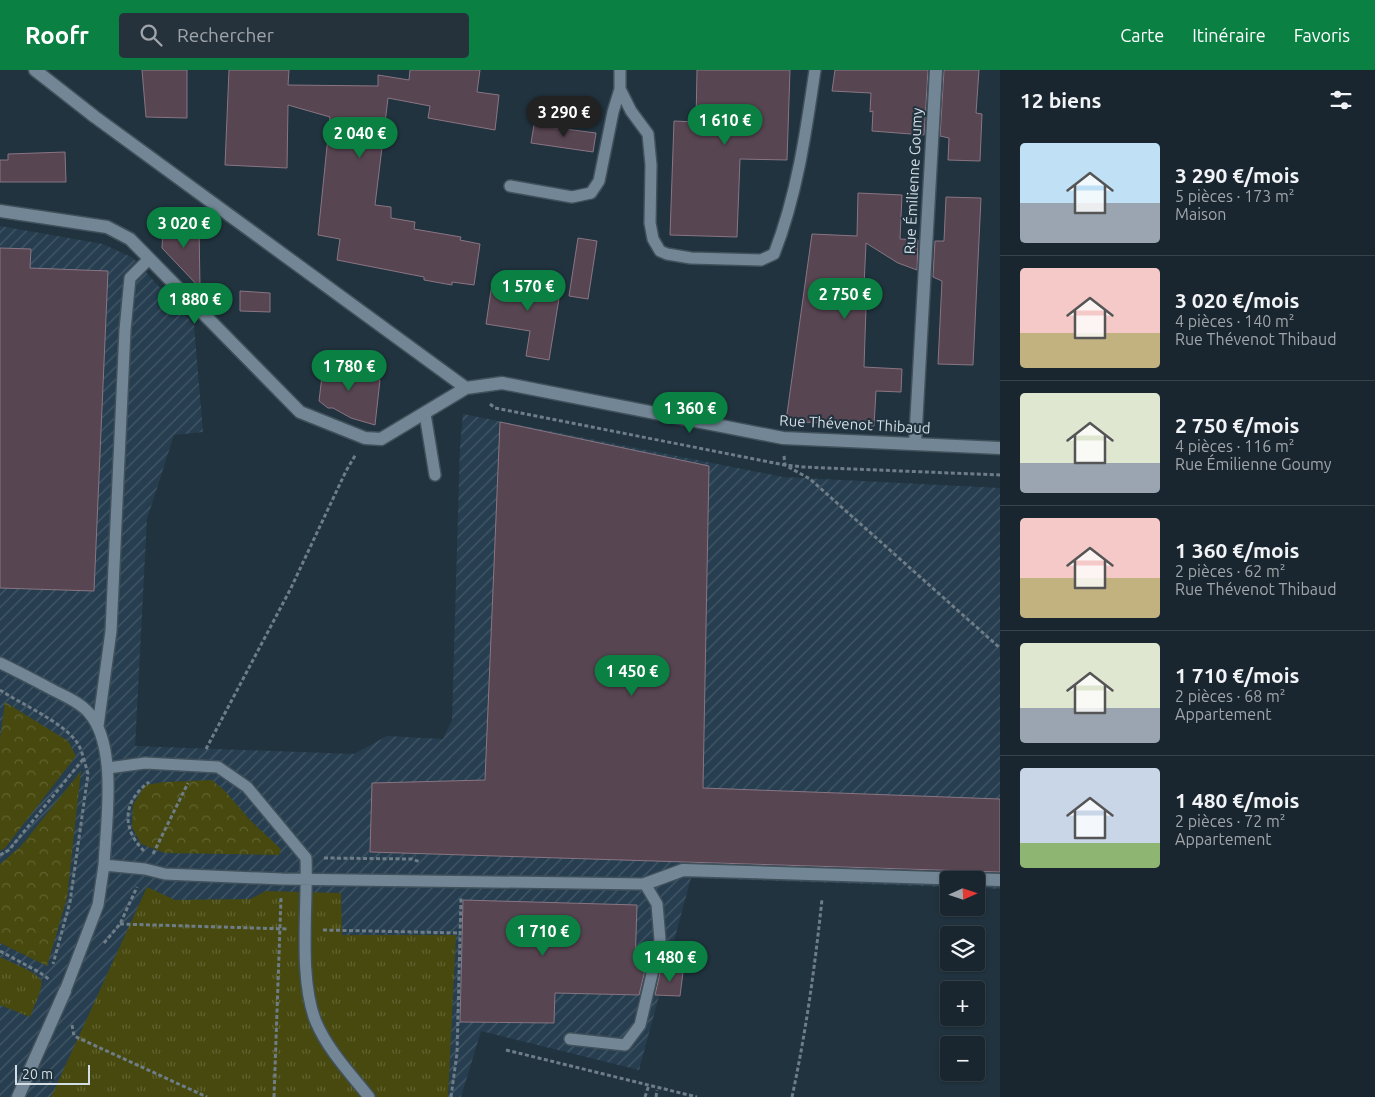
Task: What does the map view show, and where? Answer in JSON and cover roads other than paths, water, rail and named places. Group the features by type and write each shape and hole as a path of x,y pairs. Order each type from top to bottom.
{"street":[{"path":"35,70 95,117 466,388"},
{"name":"Rue Émilienne Goumy","path":"915,444 936,70"},
{"path":"0,211 107,226 130,239 149,259"},
{"name":"Rue Thévenot Thibaud","path":"149,259 300,412 365,438 381,439 466,388 502,383 783,438 1000,448"},
{"path":"645,884 683,870 1000,880"},
{"path":"18,1097 65,991"}],"lane":[{"path":"510,186 572,197 591,193 599,181 613,112 620,89 620,70"},
{"path":"620,89 631,111 648,134 651,165 650,223 653,240 660,250 666,254 691,258 760,260 774,254 782,234 798,177 815,70"},
{"path":"98,726 111,631 125,330 130,278 149,259"},
{"path":"425,414 435,476"},
{"path":"0,663 74,701 89,712 98,726 105,747 108,768 104,865 98,905 65,991"},
{"path":"108,768 145,763 218,767 247,787 306,858 308,998 316,1022 328,1044 369,1097"},
{"path":"104,865 145,869 165,874 282,879 645,884 658,904 660,940 640,1025 625,1045 570,1038"}]}
